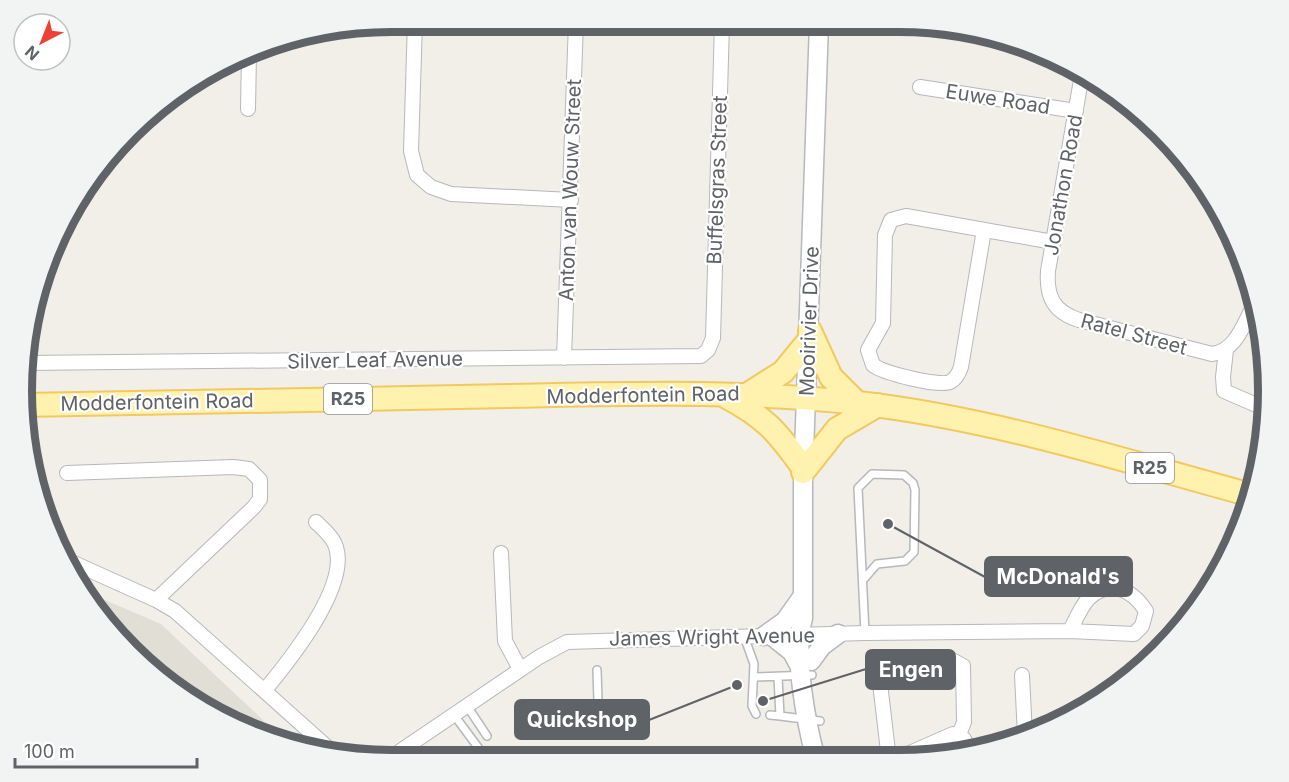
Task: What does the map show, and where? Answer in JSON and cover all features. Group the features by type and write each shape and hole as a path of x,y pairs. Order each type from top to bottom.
{"main road":[{"path":"722,394 749,408 771,425 803,470 837,429 868,404 831,377 810,335 783,372 748,394"},
{"name":"Modderfontein Road","path":"32,403 722,394 806,398 868,404 981,424 1242,493"}],"street":[{"path":"415,32 411,151 417,175 431,187 451,194 571,200"},
{"name":"Anton van Wouw Street","path":"564,358 576,32"},
{"name":"Buffelsgras Street","path":"713,338 722,32"},
{"name":"Mooirivier Drive","path":"815,750 806,670 802,597 803,470 810,335 819,32"},
{"path":"248,109 249,61"},
{"name":"Jonathon Road","path":"1050,297 1047,281 1081,82"},
{"name":"Euwe Road","path":"920,87 1076,111"},
{"path":"984,230 959,373 953,381 937,383 877,369 868,356 870,345 884,323 885,235 888,224 895,217 906,216 1053,242"},
{"name":"Ratel Street","path":"1050,297 1059,311 1079,320 1202,353 1219,353 1226,350"},
{"path":"1249,314 1237,337 1226,350 1222,377 1224,391 1257,405"},
{"name":"Silver Leaf Avenue","path":"33,363 696,357 708,350 713,338"},
{"path":"67,473 233,467 249,469 260,480 260,499 254,507 156,600"},
{"path":"265,690 304,640 336,577 336,547 332,538 316,522"},
{"path":"501,553 505,641 520,669"},
{"path":"76,564 156,600 198,629 325,745"},
{"name":"James Wright Avenue","path":"402,750 550,650 576,640 865,633 1070,631 1134,634 1142,626 1146,610 1138,598 1120,588 1105,587 1087,600 1070,631"},
{"path":"802,597 785,621 768,636 792,652 806,670 822,646 838,634"},
{"path":"934,666 952,660 963,666 964,714 959,735 966,744"},
{"path":"878,666 891,750"},
{"path":"1022,675 1025,727"},
{"name":"Mooirivier Drive","path":"813,720 824,750"},
{"path":"924,750 946,736 959,735"}],"lane":[{"path":"863,580 877,564 905,561 914,552 915,490 909,478 899,473 872,474 858,488 865,633"},
{"path":"744,636 754,664 752,706 756,714"},
{"path":"597,670 599,732"},
{"path":"754,677 778,677 806,670"},
{"path":"778,677 780,716"},
{"path":"466,706 487,736"},
{"path":"454,715 479,750"},
{"path":"770,715 813,720"}],"shaded area":[{"path":"96,596 161,624 264,721 259,725 232,713 191,690 172,676 137,645"}],"place":[{"name":"McDonald's","path":"888,524"},
{"name":"Quickshop","path":"737,685"},
{"name":"Engen","path":"763,701"}]}
